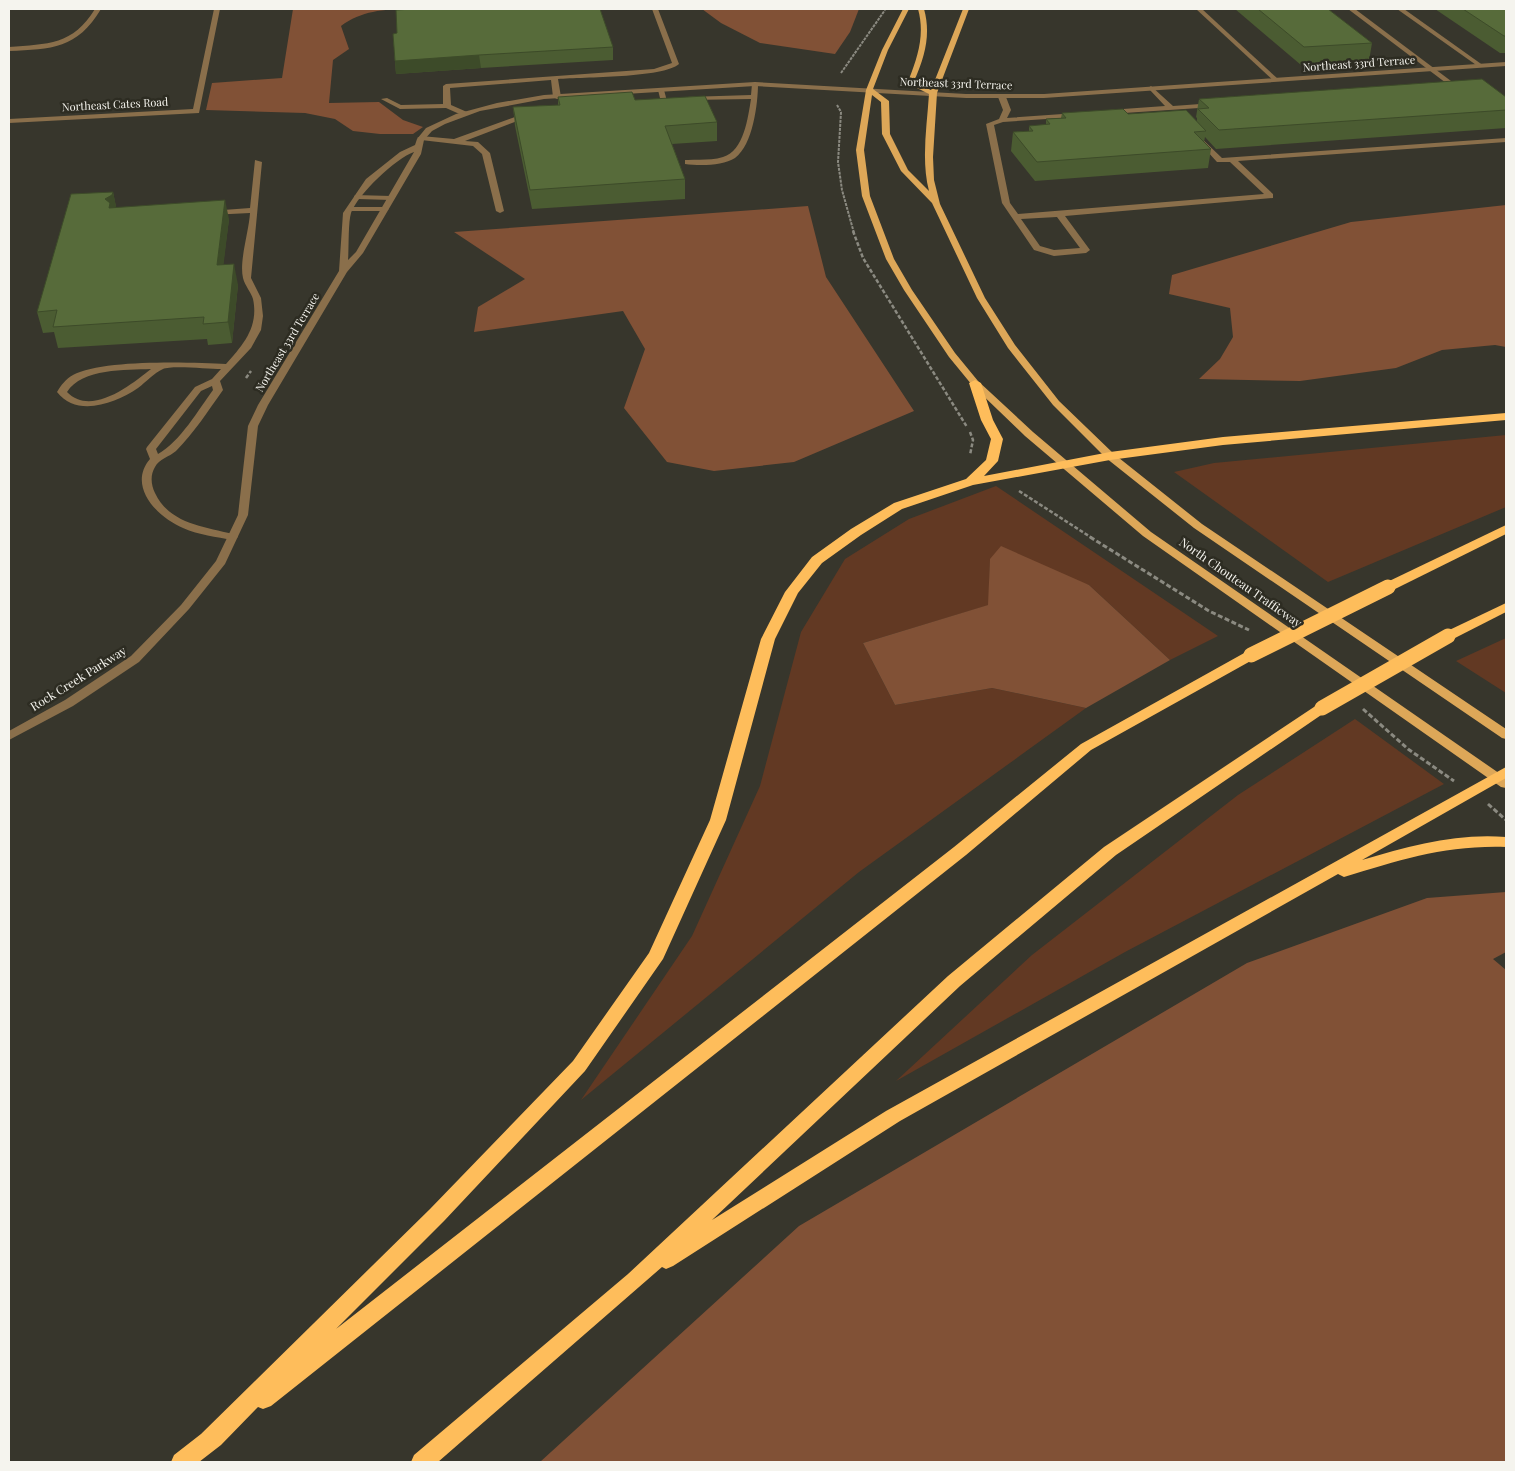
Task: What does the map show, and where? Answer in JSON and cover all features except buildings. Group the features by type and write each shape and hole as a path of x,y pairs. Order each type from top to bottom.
{"highway":[{"path":"970,482 992,461 996,439 987,420 975,383"},
{"path":"206,1444 437,1215 579,1066 651,963 718,820 768,639 792,592 817,560 856,532 898,506 970,482 1110,456 1223,441 1506,417"},
{"path":"182,1462 952,857 1086,747 1250,655 1506,529"},
{"path":"422,1462 636,1280 954,981 1110,851 1322,708 1448,636 1506,607"},
{"path":"636,1280 893,1116 1503,778"},
{"path":"1319,879 1394,856 1443,844 1489,840 1506,842"}],"main road":[{"name":"North Chouteau Trafficway","path":"906,9 885,50 869,90 860,150 866,196 890,259 934,331 975,383 1064,464 1146,534 1503,778"},
{"path":"921,9 924,18 923,51 912,79 917,86 933,93"},
{"path":"936,204 930,180 929,157 933,93 966,9"},
{"path":"869,90 885,101 886,134 905,171 936,204"},
{"name":"North Chouteau Trafficway","path":"936,204 981,298 1006,338 1056,403 1110,456 1198,526 1506,735"}],"street":[{"path":"9,49 62,43 75,38 85,30 98,9"},
{"name":"Northeast Cates Road","path":"9,121 196,111 217,9"},
{"path":"447,106 446,86 450,85 654,71 669,68 676,64 655,9"},
{"path":"1199,9 1276,80"},
{"path":"1351,9 1431,69 1461,88 1447,88"},
{"path":"1400,9 1481,66"},
{"name":"Northeast 33rd Terrace","path":"253,426 274,385 343,271 359,253 421,142 432,128 464,114 510,102 557,96 755,84 1002,97 1044,96 1506,64"},
{"path":"554,78 557,96"},
{"path":"688,162 723,159 736,153 744,138 756,97 755,84"},
{"path":"1151,88 1177,114"},
{"path":"660,90 667,101 669,116"},
{"path":"681,99 756,97"},
{"path":"1002,97 1007,110 1002,120"},
{"path":"385,99 400,107 447,106 464,114"},
{"path":"655,104 667,101"},
{"path":"1102,113 1220,104"},
{"path":"456,141 477,136 534,113"},
{"path":"1059,214 1086,250 1054,253 1037,248 1006,203 990,124 1002,120 1082,114"},
{"path":"1196,134 1220,160 1506,140"},
{"path":"421,142 456,141 475,144 486,153 500,212"},
{"name":"Northeast 33rd Terrace","path":"343,271 347,213 369,181 421,142"},
{"path":"1016,217 1270,196 1233,160"},
{"path":"155,458 151,450 154,445 198,390 215,381 246,348 256,330 259,316 256,298 247,278 247,263 258,162"},
{"path":"358,197 391,198"},
{"path":"350,209 384,209"},
{"path":"204,213 254,210"},
{"path":"162,365 120,396 101,402 79,403 66,399 62,392 67,383 78,376 96,371 162,365 185,364 228,367"},
{"path":"215,381 218,390 171,450 155,458 147,472 146,489 160,510 176,522 200,532 233,537"},
{"name":"Rock Creek Parkway","path":"9,736 69,703 134,659 186,607 222,562 243,515 253,426"}],"shaded area":[{"path":"293,9 408,9 365,14 341,26 349,49 333,60 329,103 379,102 403,120 423,127 413,134 380,134 353,131 335,119 305,113 206,110 212,83 282,78"},
{"path":"702,9 859,9 850,32 835,54 760,43 721,23"},
{"path":"1506,205 1506,347 1495,345 1442,350 1396,368 1300,381 1199,379 1220,359 1233,337 1230,308 1169,294 1172,275 1351,222"},
{"path":"808,206 826,277 914,411 794,462 714,471 667,462 624,408 645,349 623,311 474,332 478,307 525,279 454,232"},
{"path":"1506,435 1506,507 1328,582 1174,472 1214,463"},
{"path":"996,486 1218,636 1170,660 1089,585 990,559 989,605 863,643 895,705 992,688 1086,708 859,872 581,1100 692,936 760,786 801,632 845,559 909,519"},
{"path":"1001,546 1089,585 1170,660 1086,708 992,688 895,705 863,643 988,605 990,559"},
{"path":"1506,638 1506,693 1456,661"},
{"path":"1355,719 1444,784 1125,952 896,1081 1032,955 1238,795"},
{"path":"1506,892 1506,952 1493,959 1506,970 1506,1462 540,1462 799,1226 1247,963 1427,898"}]}
